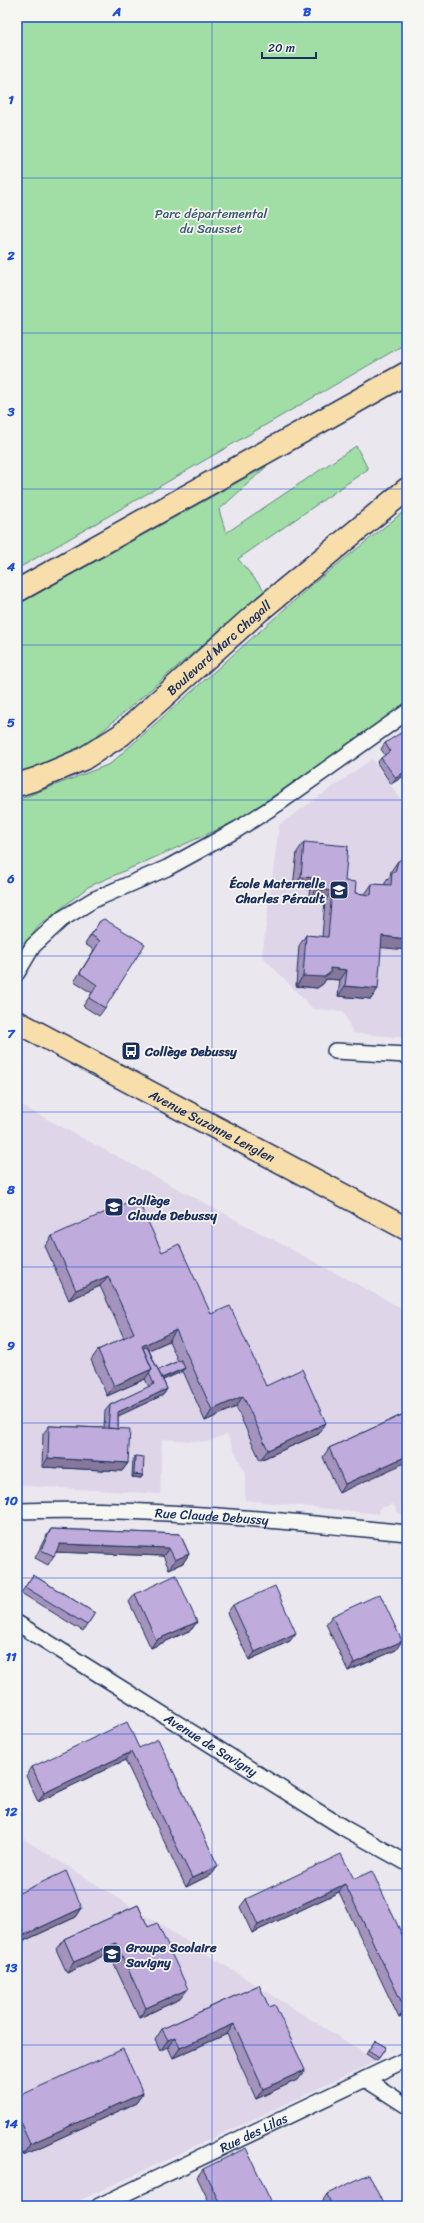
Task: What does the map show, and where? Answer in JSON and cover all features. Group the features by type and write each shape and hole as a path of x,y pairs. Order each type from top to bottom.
{"main road":[{"path":"17,591 407,372"},
{"name":"Boulevard Marc Chagall","path":"17,785 36,779 83,759 121,735 259,611 407,488"},
{"name":"Avenue Suzanne Lenglen","path":"17,1022 407,1229"}],"street":[{"path":"17,973 33,946 62,919 93,900 167,868 238,829 279,803 407,712"},
{"path":"335,1051 407,1055"},
{"name":"Rue Claude Debussy","path":"17,1511 100,1509 174,1512 407,1533"},
{"name":"Avenue de Savigny","path":"17,1622 344,1828 407,1863"},
{"name":"Rue des Lilas","path":"99,2206 407,2059"},
{"path":"365,2079 407,2106"}],"shaded area":[{"name":"École Maternelle Charles Pérault","path":"372,759 407,808 407,1038 353,1033 343,1011 313,1009 262,956 279,825"},
{"name":"Collège Claude Debussy","path":"17,1103 407,1311 407,1516 397,1512 393,1504 378,1509 379,1514 245,1500 245,1473 227,1434 207,1442 162,1439 160,1494 28,1486 17,1483"},
{"name":"Groupe Scolaire Savigny","path":"24,1839 377,2061 68,2206 17,2206 17,1847"}],"green space":[{"name":"Parc départemental du Sausset","path":"17,17 407,17 407,343 17,569"},
{"path":"356,446 368,469 238,559 265,591 85,746 17,774 17,605 267,466 219,510 226,533"},
{"path":"407,509 407,704 237,821 88,887 39,926 17,955 17,800 110,764 313,584"}],"building":[{"path":"405,730 407,733 407,770 396,778 381,758 390,751 385,743"},
{"path":"304,842 348,846 345,881 356,882 355,893 371,895 372,884 391,885 392,872 395,872 398,861 407,858 407,939 382,936 378,989 345,986 347,970 330,968 330,973 324,977 303,976 306,935 328,937 332,891 316,889 317,878 301,877"},
{"path":"104,919 145,944 105,1008 89,998 97,985 80,973 100,941 91,935 100,921"},
{"path":"137,1198 162,1252 179,1244 211,1314 230,1306 266,1386 302,1369 326,1423 268,1450 243,1396 212,1410 176,1330 142,1346 152,1369 114,1386 98,1350 134,1333 108,1276 76,1290 52,1236"},
{"path":"147,1347 167,1389 118,1412 118,1429 108,1428 110,1405 154,1384 149,1373 152,1369 143,1348"},
{"path":"181,1360 185,1368 162,1378 158,1370"},
{"path":"404,1414 407,1420 407,1456 345,1484 329,1448"},
{"path":"49,1426 130,1429 128,1463 48,1458"},
{"path":"135,1456 144,1457 143,1475 134,1474"},
{"path":"51,1529 180,1534 189,1554 175,1560 169,1548 60,1544 54,1556 41,1550"},
{"path":"33,1575 95,1613 87,1625 25,1587"},
{"path":"176,1575 197,1622 156,1640 135,1594"},
{"path":"275,1586 296,1633 255,1652 233,1605"},
{"path":"380,1594 402,1641 354,1663 332,1616"},
{"path":"127,1722 139,1748 158,1739 218,1866 192,1878 131,1752 44,1793 32,1767"},
{"path":"341,1854 354,1879 372,1871 407,1945 407,2009 405,2009 345,1884 258,1925 246,1899"},
{"path":"66,1871 82,1908 22,1936 17,1925 17,1894"},
{"path":"138,1905 148,1927 157,1923 188,1989 146,2008 116,1943 74,1962 64,1939"},
{"path":"259,1985 269,2007 275,2005 305,2070 263,2089 234,2024 180,2048 175,2037 168,2040 162,2029"},
{"path":"375,2041 386,2047 379,2058 368,2051"},
{"path":"123,2049 143,2093 30,2144 17,2115 17,2092 19,2096"},
{"path":"246,2148 273,2206 221,2206 203,2169"},
{"path":"369,2174 384,2206 332,2206 327,2194"}],"place":[{"name":"École Maternelle Charles Pérault","path":"339,890"},
{"name":"Collège Debussy","path":"131,1051"},
{"name":"Collège Claude Debussy","path":"114,1207"},
{"name":"Groupe Scolaire Savigny","path":"112,1954"}]}
